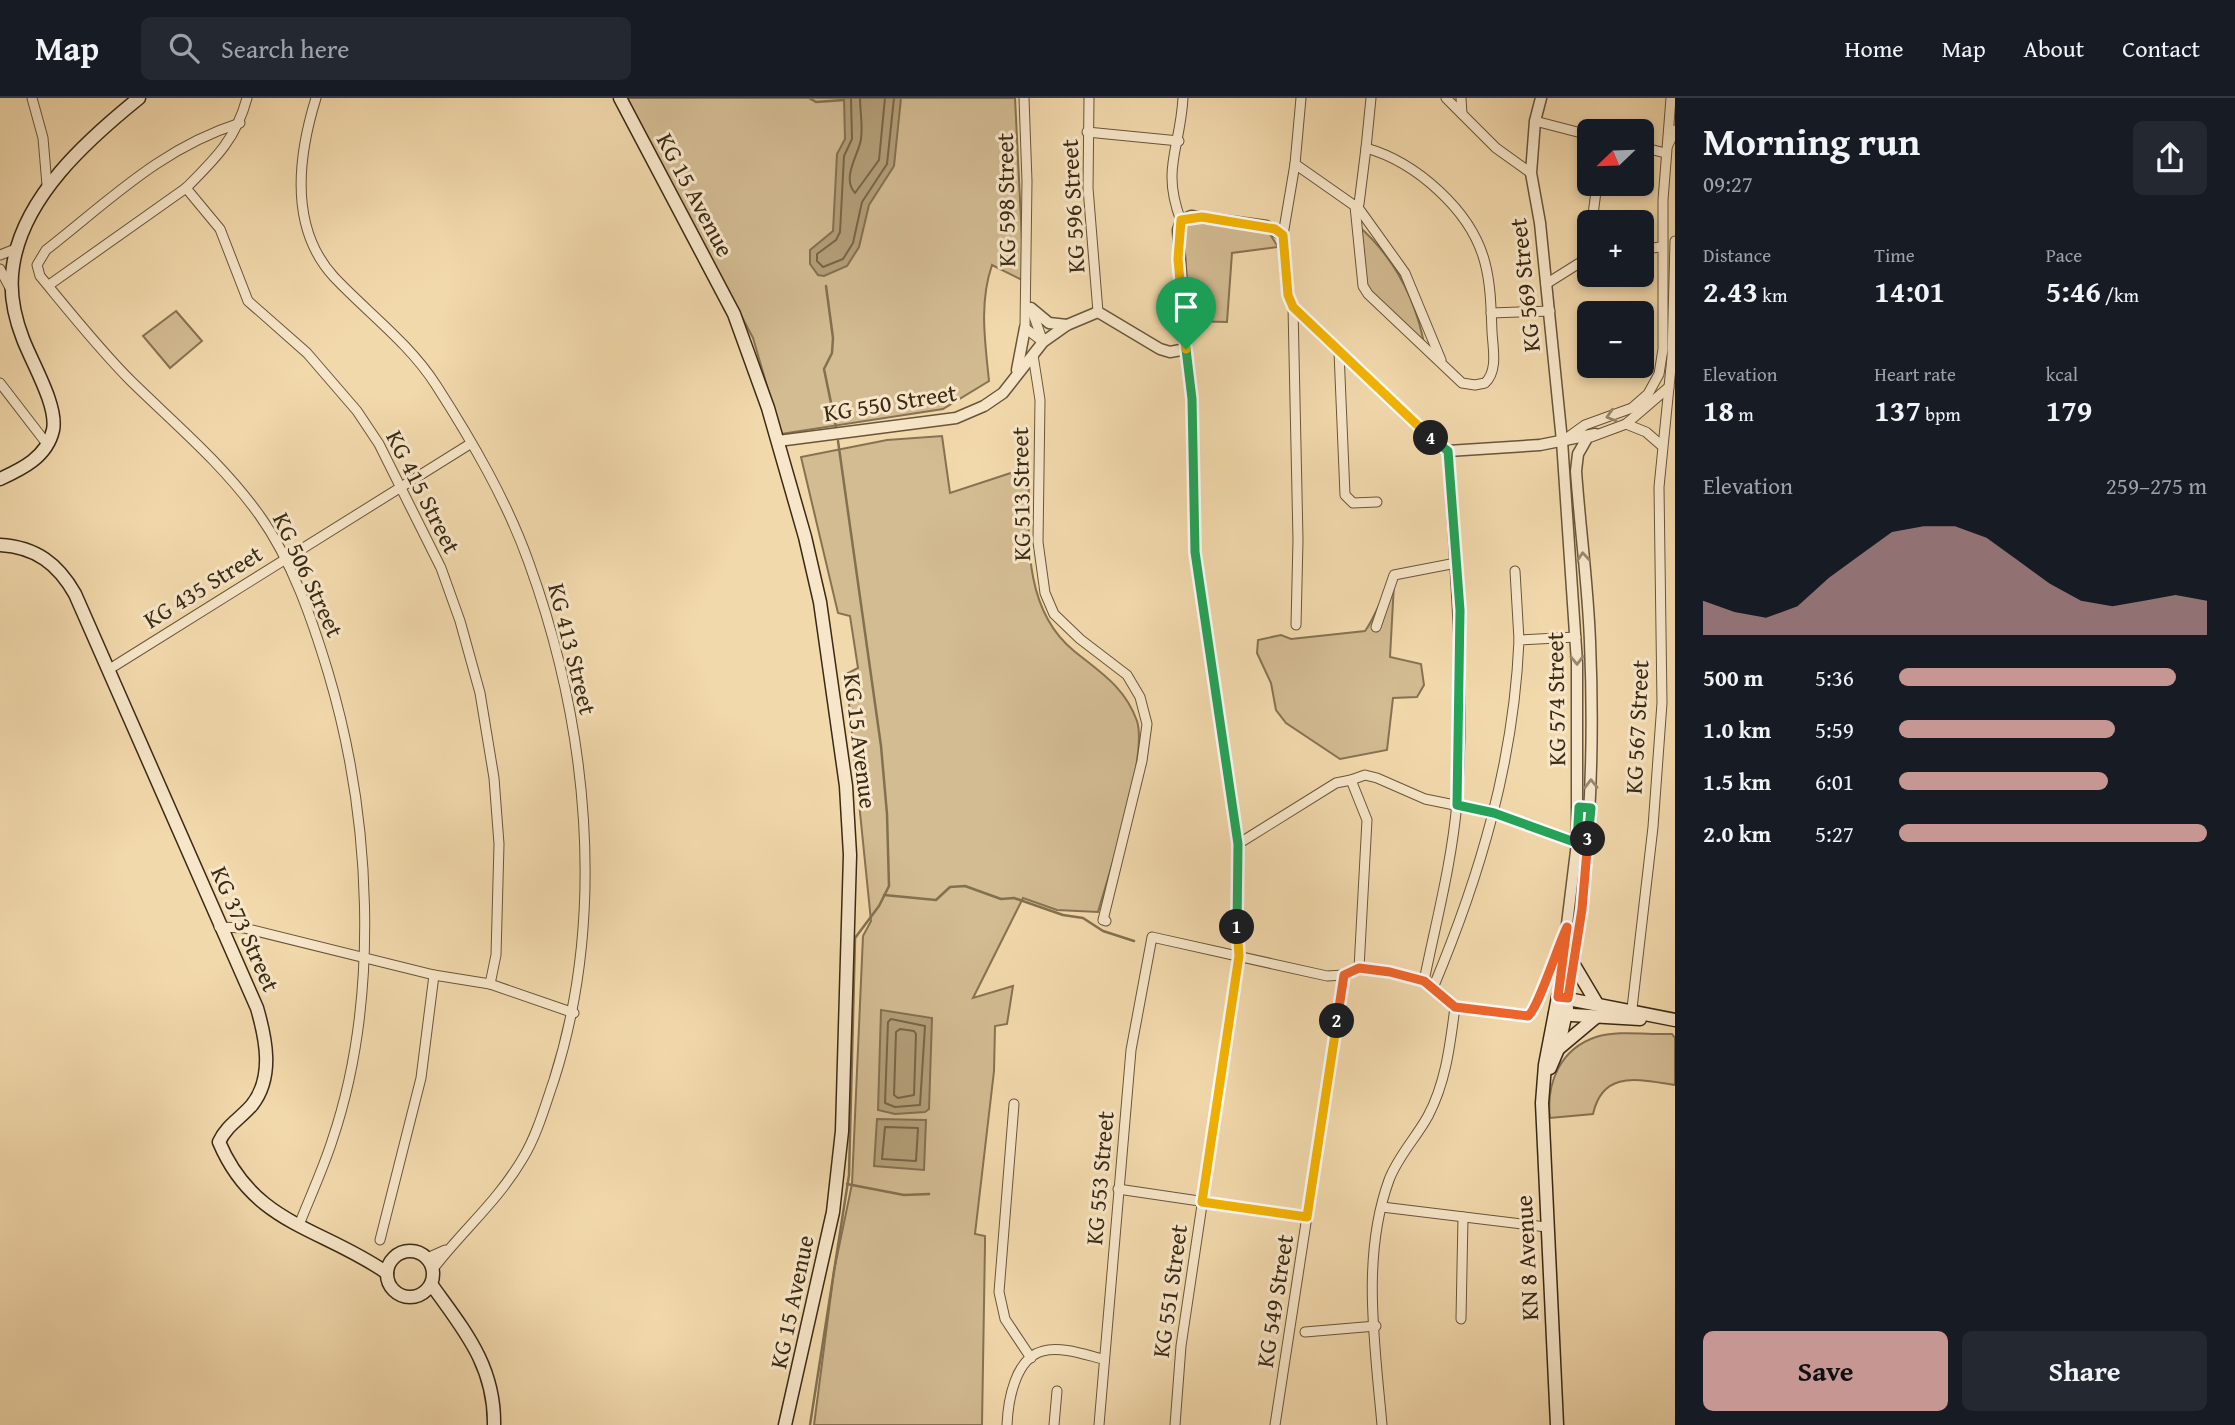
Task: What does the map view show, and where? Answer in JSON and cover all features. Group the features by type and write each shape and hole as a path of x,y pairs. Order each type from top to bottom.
{"main road":[{"path":"0,479 40,455 53,428 52,412 22,337 10,288 18,248 47,185 126,103 139,98"},
{"name":"KG 15 Avenue","path":"620,98 734,314 750,353 778,441 820,602 846,786 850,855 845,1103 838,1177 819,1284 785,1425"},
{"path":"0,545 39,553 65,576 108,670"},
{"name":"KG 373 Street","path":"108,670 257,1008 267,1041 261,1088 253,1103 223,1133 219,1142 238,1178 252,1196 299,1225"},
{"path":"1574,965 1596,1002"},
{"path":"1631,1014 1595,1018 1561,1014 1563,998 1596,1002 1631,1014 1672,1023"},
{"name":"KN 8 Avenue","path":"1543,1088 1558,1049 1561,1014"},
{"name":"KN 8 Avenue","path":"1557,1425 1546,1227 1543,1088 1561,1014"},
{"path":"1558,1049 1595,1018"},
{"path":"299,1225 373,1264 389,1267"},
{"path":"389,1267 406,1251 418,1252 430,1264 427,1288"},
{"path":"389,1267 390,1284 397,1293 409,1297 427,1288"},
{"path":"427,1288 445,1301 466,1329 483,1366 492,1400 494,1425"}],"street":[{"path":"32,98 43,138 47,185"},
{"path":"49,285 186,188 227,144 240,123 247,98"},
{"name":"KG 413 Street","path":"316,98 304,144 301,175 304,216 314,247 332,275 400,341 435,384 502,498 529,563 550,629 577,752 583,813 584,906 574,1013 550,1093 523,1158 478,1220 430,1264"},
{"name":"KG 598 Street","path":"1024,98 1029,304 1025,328"},
{"name":"KG 596 Street","path":"1089,98 1087,132 1098,312"},
{"path":"1098,312 1160,349 1170,352 1186,349 1178,259 1181,220 1170,181 1170,165 1179,141 1183,98"},
{"path":"1296,625 1298,540 1293,307 1288,295 1283,235 1295,164 1301,98"},
{"path":"1366,148 1400,161 1423,177 1472,232 1485,261 1491,313 1493,368 1490,378 1475,385 1462,383 1396,322 1363,286 1356,206 1371,98"},
{"path":"1446,98 1508,159 1531,173"},
{"path":"1461,98 1462,114"},
{"name":"KG 569 Street","path":"1541,98 1535,121 1531,173 1538,204 1564,470"},
{"path":"1562,441 1585,425 1632,408 1655,385 1662,361 1661,247 1665,153 1672,101"},
{"path":"1535,121 1577,132"},
{"name":"KG 506 Street","path":"240,123 188,142 141,173 46,250 37,265 40,276 129,379 217,462 262,519 285,561 314,630 344,726 363,844 363,956 354,1048 346,1088 332,1140 299,1225"},
{"path":"1665,153 1675,130"},
{"path":"1087,132 1179,141"},
{"path":"1654,150 1665,153"},
{"path":"1295,164 1356,206 1405,273 1442,363"},
{"name":"KG 415 Street","path":"186,188 220,229 248,301 307,353 335,383 379,444 441,568 460,621 480,693 494,778 499,844 496,955 490,984"},
{"path":"1181,220 1202,217 1266,226 1283,235"},
{"path":"1661,444 1669,387 1675,241"},
{"path":"1654,248 1661,247"},
{"path":"0,254 18,248"},
{"path":"1546,284 1577,265"},
{"path":"0,269 10,288"},
{"path":"1029,304 1049,323 1067,325"},
{"name":"KG 598 Street","path":"1029,304 1043,342"},
{"path":"1293,307 1448,451 1460,610 1457,805 1424,981"},
{"path":"1491,313 1549,311"},
{"name":"KG 550 Street","path":"778,441 956,418 984,406 1011,384 1043,342 1067,325 1098,312"},
{"path":"1011,384 1020,363 1025,328 1043,342"},
{"name":"KG 551 Street","path":"1175,1425 1181,1346 1239,956 1238,844 1195,552 1192,399 1186,349"},
{"path":"1339,352 1345,495 1353,503 1377,502"},
{"name":"KG 513 Street","path":"1033,355 1040,400 1038,542 1045,593 1054,614 1080,639 1127,675 1140,697 1147,723 1142,761 1103,920 1107,921"},
{"path":"0,383 47,444"},
{"path":"1448,451 1540,445 1590,437 1626,424 1669,387"},
{"path":"1626,424 1646,432 1661,444"},
{"path":"1663,428 1675,428"},
{"path":"1563,998 1574,965 1585,807 1590,642 1577,471 1578,454 1590,437"},
{"path":"1562,441 1577,471"},
{"name":"KG 435 Street","path":"108,670 470,444"},
{"name":"KG 567 Street","path":"1631,1014 1653,827 1662,703 1659,487 1661,444"},
{"name":"KG 574 Street","path":"1563,998 1567,927 1577,843 1585,807 1564,470"},
{"path":"1376,627 1394,575 1456,563"},
{"path":"1433,988 1463,916 1494,813 1510,736 1519,640 1515,571"},
{"path":"1519,640 1576,637"},
{"path":"1577,701 1590,700"},
{"path":"1238,844 1336,783 1365,775 1425,799 1494,813 1577,843"},
{"path":"1350,780 1367,820 1359,968"},
{"path":"219,927 244,928 434,975 490,984 574,1013"},
{"name":"KG 574 Street","path":"1455,1007 1522,1016 1532,1013 1567,927"},
{"name":"KG 553 Street","path":"1099,1425 1131,1050 1152,936 1239,956"},
{"path":"1239,956 1291,969 1344,975 1359,968 1424,981 1455,1007 1440,1091 1427,1118 1398,1161 1382,1207 1373,1259 1382,1425"},
{"path":"380,1240 421,1078 434,975"},
{"name":"KG 549 Street","path":"1275,1425 1344,975"},
{"path":"1014,1104 999,1292 1004,1319 1031,1358"},
{"path":"1118,1189 1307,1217"},
{"path":"1382,1207 1546,1227"},
{"path":"1461,1319 1462,1217"},
{"path":"1305,1332 1376,1326"},
{"path":"1007,1425 1008,1406 1016,1382 1023,1365 1031,1358 1044,1350 1103,1359"},
{"path":"1054,1425 1057,1391"}],"shaded area":[{"path":"627,98 1015,98 1024,281 992,265 984,308 989,381 943,409 781,434 753,338"},
{"path":"1187,214 1265,226 1278,247 1232,253 1227,322 1187,321 1177,222"},
{"path":"1356,224 1382,250 1401,280 1416,313 1425,348 1361,285"},
{"path":"176,311 202,341 170,368 143,336"},
{"path":"942,436 950,493 1029,467 1031,566 1044,613 1057,633 1074,651 1111,681 1126,699 1137,721 1137,760 1126,815 1098,912 1057,910 1023,898 973,998 1013,986 1007,1024 995,1026 994,1071 975,1234 985,1236 982,1425 814,1425 834,1271 852,1184 863,936 871,921 846,674 858,668 850,616 838,613 801,457 887,440"},
{"path":"1394,584 1390,657 1421,664 1424,685 1417,697 1393,698 1387,750 1340,759 1286,723 1276,710 1271,683 1257,653 1258,640 1281,635 1291,639 1365,631"},
{"path":"1614,1034 1672,1034 1675,1038 1675,1085 1624,1081 1605,1090 1593,1114 1550,1118 1553,1080 1565,1059 1584,1042"}],"water":[{"path":"844,98 901,98 894,166 869,205 859,247 847,266 824,276 818,275 810,264 810,250 833,231 837,154 845,139"},
{"path":"881,1010 932,1018 929,1109 925,1112 895,1114 878,1110"},
{"path":"877,1119 926,1120 924,1170 874,1166"}],"waterway":[{"path":"809,98 816,102 844,100"},
{"path":"826,286 833,338 832,353 824,369 836,427"},
{"path":"810,1425 849,1175 855,938 879,906 889,886 887,814 881,746 838,441"},
{"path":"884,895 936,900 950,887 965,886 1001,899 1014,898 1063,915 1083,918 1103,931 1134,941"},
{"path":"847,1184 904,1195 929,1194"}],"route":[{"path":"1191,216 1266,226 1283,235 1288,295 1299,315 1437,444 1448,451 1460,610 1460,756 1457,805 1494,813 1577,843 1579,807 1591,808 1582,909 1568,998 1558,997 1567,927 1535,1007 1528,1016 1455,1007 1424,981 1390,972 1359,968 1344,975 1307,1217 1202,1202 1239,956 1238,844 1195,552 1192,399 1186,349 1183,339 1178,259 1178,230 1181,220 1191,216"}]}
